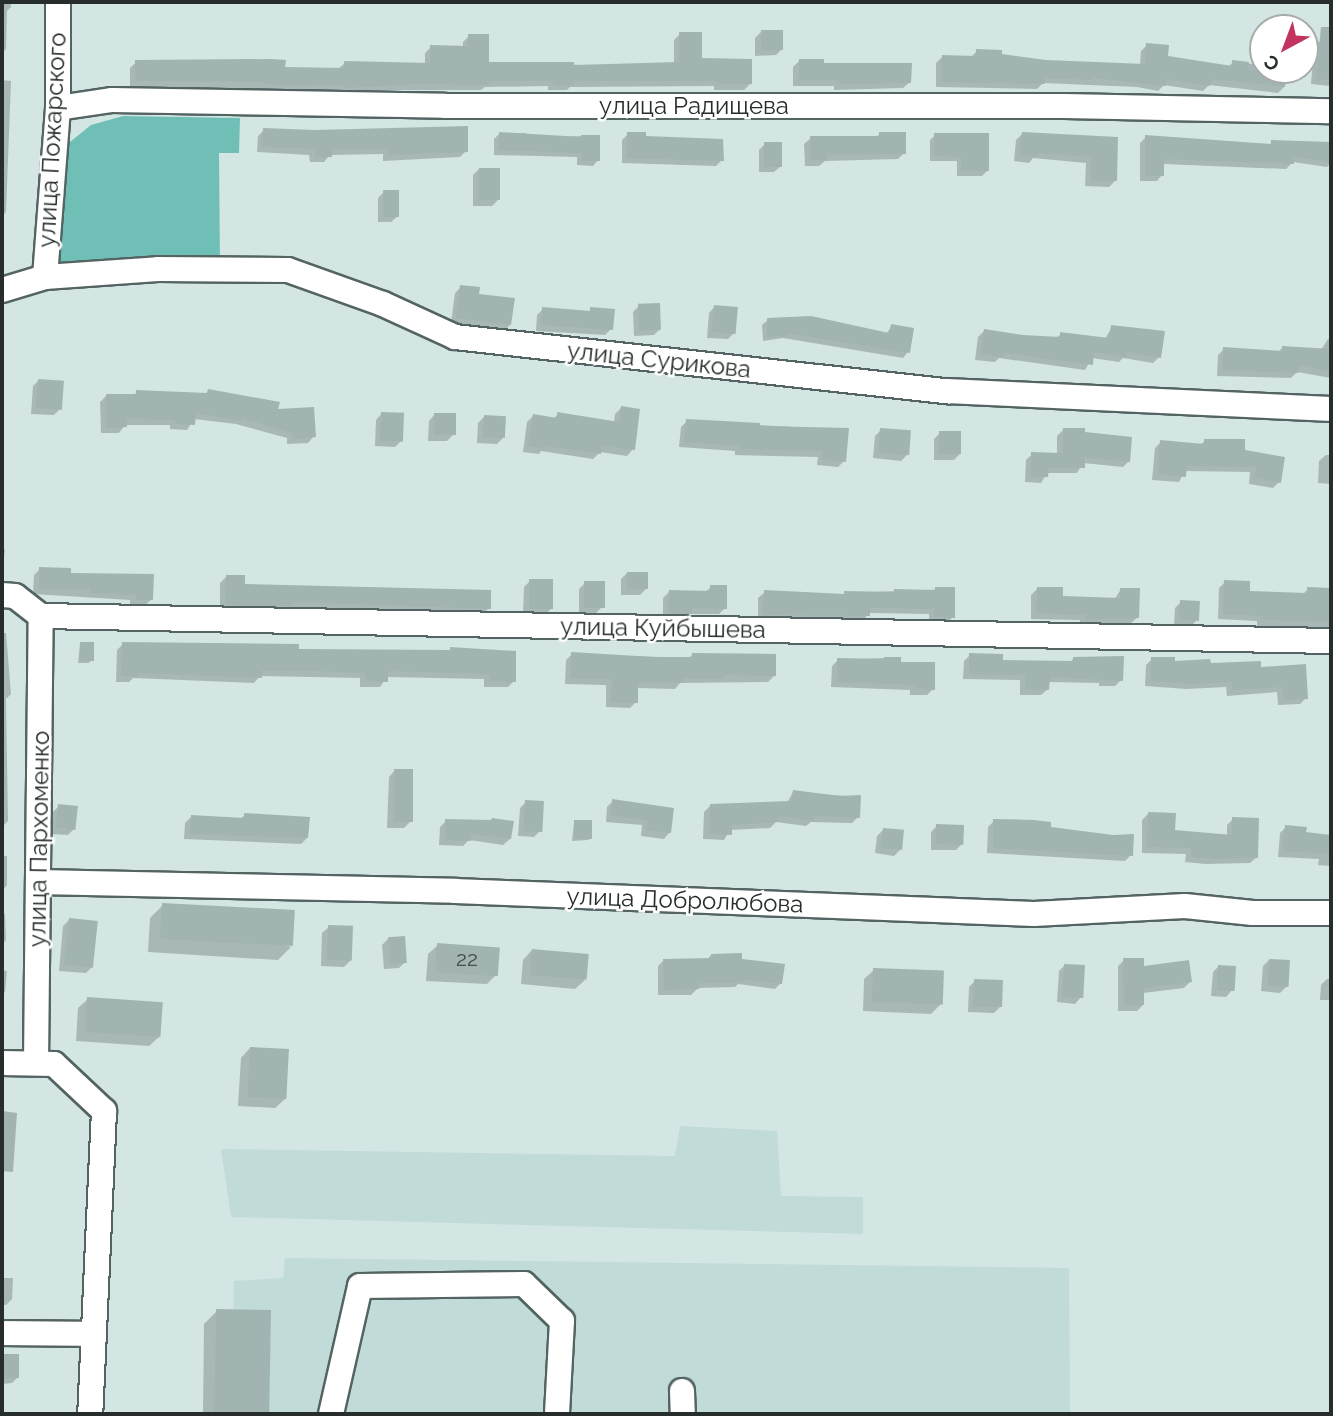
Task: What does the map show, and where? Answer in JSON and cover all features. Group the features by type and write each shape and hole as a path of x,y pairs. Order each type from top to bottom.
{"street":[{"name":"улица Пожарского","path":"45,278 58,108 58,2"},
{"name":"улица Радищева","path":"58,108 112,100 445,106 1062,106 1331,111"},
{"name":"улица Сурикова","path":"2,290 45,278 158,269 288,270 383,304 456,337 948,391 1331,409"},
{"path":"2,595 15,596 41,616"},
{"name":"улица Куйбышева","path":"41,616 1331,641"},
{"name":"улица Пархоменко","path":"41,616 38,882 45,1064"},
{"name":"улица Добролюбова","path":"38,882 455,891 1034,914 1185,906 1253,913 1331,913"},
{"path":"2,1063 45,1064 104,1111 90,1414"},
{"path":"331,1414 360,1286 524,1284 562,1321 557,1414"},
{"path":"2,1333 94,1334"}],"shaded area":[{"path":"123,116 240,118 239,153 219,153 220,266 49,274 60,162 70,142 91,125"},
{"path":"680,1126 777,1131 781,1196 863,1197 863,1234 231,1217 221,1149 675,1156"},
{"path":"285,1258 1069,1268 1070,1414 232,1414 234,1281 283,1278"}],"building":[{"path":"1321,27 1331,27 1331,80 1319,79"},
{"path":"761,30 783,30 783,50 761,50"},
{"path":"679,32 702,32 702,58 752,59 752,84 719,84 719,81 574,81 574,85 553,85 553,81 489,81 489,85 417,84 344,88 344,85 284,86 264,82 135,81 135,60 271,59 286,60 285,67 344,68 344,61 430,63 430,45 468,46 468,34 489,34 489,62 574,62 574,65 679,62"},
{"path":"1146,43 1169,45 1168,56 1232,66 1232,60 1249,62 1249,83 1212,79 1210,86 1166,79 1166,86 1093,78 1045,78 1045,84 941,82 942,55 976,56 976,49 1002,50 1002,54 1046,60 1145,64"},
{"path":"799,59 824,59 824,63 912,63 911,83 839,84 839,80 799,80"},
{"path":"1258,84 1285,84 1285,87"},
{"path":"468,126 468,152 388,155 388,149 332,149 332,157 315,157 315,149 262,147 263,128 315,130"},
{"path":"499,132 581,137 600,135 600,161 581,161 581,153 499,150"},
{"path":"627,132 646,132 646,136 723,139 724,161 627,158"},
{"path":"879,132 906,132 906,154 827,155 827,160 810,160 810,136 879,136"},
{"path":"1022,132 1118,137 1117,181 1091,181 1091,157 1037,153 1037,157 1020,155"},
{"path":"934,133 989,133 989,171 961,171 961,157 934,156"},
{"path":"1145,135 1271,144 1271,140 1331,142 1331,162 1294,157 1294,164 1164,159 1164,176 1145,176"},
{"path":"764,142 782,142 782,167 764,167"},
{"path":"479,168 500,168 500,200 479,200"},
{"path":"383,190 399,190 399,217 383,217"},
{"path":"460,285 480,287 479,294 515,298 511,325 456,318"},
{"path":"660,303 661,330 639,331 638,304"},
{"path":"714,305 738,307 736,334 712,332"},
{"path":"542,307 590,311 590,307 615,309 613,330 541,325"},
{"path":"811,316 889,333 891,324 914,328 910,353 787,333 787,336 767,337 767,318"},
{"path":"1111,325 1165,331 1161,358 1127,352 1127,357 1094,352 1093,365 1004,353 1003,357 980,354 984,329 1023,335 1060,337 1060,332 1109,338"},
{"path":"1282,346 1331,349 1331,372 1299,365 1298,373 1222,370 1223,347 1282,351"},
{"path":"38,379 64,381 62,410 36,408"},
{"path":"208,389 280,402 278,409 314,407 316,437 293,439 292,433 242,418 241,421 196,413 195,425 175,424 175,420 127,419 127,427 106,428 106,394 136,394 136,390 207,393"},
{"path":"621,406 640,409 635,450 602,446 601,454 528,446 533,414 557,418 557,412 619,422"},
{"path":"381,412 404,413 403,442 380,441"},
{"path":"434,413 456,413 456,435 434,435"},
{"path":"484,415 506,416 505,438 483,437"},
{"path":"686,419 760,423 760,426 849,428 846,462 822,460 823,451 740,449 740,446 684,442"},
{"path":"880,428 911,430 909,455 878,453"},
{"path":"1063,428 1085,428 1085,432 1132,437 1130,462 1085,457 1085,468 1049,468 1048,477 1031,477 1031,452 1063,453"},
{"path":"939,431 961,431 961,454 939,454"},
{"path":"1204,439 1245,439 1245,450 1285,457 1281,483 1254,478 1256,467 1187,466 1186,477 1157,474 1160,440 1204,444"},
{"path":"39,567 71,568 71,573 154,574 153,600 136,600 136,595 90,593 90,589 39,589"},
{"path":"627,572 648,572 648,589 627,589"},
{"path":"226,575 245,575 245,584 491,590 491,609 293,602 292,606 225,605"},
{"path":"529,579 553,579 553,609 529,609"},
{"path":"1224,580 1250,581 1250,591 1307,593 1307,587 1331,588 1331,622 1263,620 1263,616 1223,614"},
{"path":"584,581 605,581 605,608 584,608"},
{"path":"710,585 727,585 727,609 692,608 692,614 668,613 669,590 710,591"},
{"path":"935,587 955,587 955,618 934,617 934,609 870,608 870,616 763,615 764,590 844,594 844,591 935,590"},
{"path":"1037,587 1063,587 1063,596 1120,598 1120,588 1140,588 1139,618 1086,619 1086,615 1036,613"},
{"path":"1180,600 1200,601 1199,621 1179,620"},
{"path":"80,642 94,642 94,661 80,661"},
{"path":"122,642 299,644 299,649 450,650 450,647 516,651 516,682 490,681 490,674 388,671 388,682 365,681 365,673 316,671 262,670 262,678 137,673 137,677 121,676"},
{"path":"571,652 654,657 692,657 692,653 776,654 776,676 723,675 723,679 683,678 682,683 638,683 638,703 611,702 612,679 571,678"},
{"path":"969,653 1003,654 1003,660 1073,661 1073,657 1124,656 1123,681 1050,677 1049,690 1025,689 1025,675 969,674"},
{"path":"901,657 901,662 935,662 935,690 915,689 916,685 837,682 837,658"},
{"path":"1151,657 1175,657 1175,661 1210,659 1211,663 1261,661 1261,667 1306,664 1308,699 1284,700 1283,687 1232,690 1232,682 1193,684 1151,681"},
{"path":"394,769 413,769 413,822 394,822"},
{"path":"793,790 839,796 861,795 860,818 815,816 814,821 778,816 778,822 732,825 732,835 709,834 710,804 791,801"},
{"path":"612,799 674,808 671,833 646,830 647,820 611,816"},
{"path":"525,800 544,801 542,832 523,831"},
{"path":"58,804 78,806 75,830 55,828"},
{"path":"1148,812 1176,813 1175,830 1232,835 1232,817 1259,818 1258,858 1191,857 1191,848 1147,847"},
{"path":"244,813 310,817 308,838 190,834 191,815 244,818"},
{"path":"492,818 514,821 511,839 471,834 471,841 445,840 445,819"},
{"path":"993,819 1034,820 1051,822 1051,827 1113,835 1134,834 1133,856 993,848"},
{"path":"574,820 592,820 592,839 574,839"},
{"path":"936,824 964,825 963,845 935,844"},
{"path":"1285,825 1307,827 1306,832 1331,835 1331,854 1283,851"},
{"path":"883,828 904,830 902,850 881,848"},
{"path":"162,903 295,910 293,946 160,939"},
{"path":"69,918 98,921 93,968 64,965"},
{"path":"328,925 353,926 352,961 327,960"},
{"path":"405,936 407,963 390,964 388,937"},
{"path":"437,943 500,947 498,976 435,972"},
{"path":"532,949 589,954 587,980 530,975"},
{"path":"742,953 742,959 785,964 782,984 743,979 743,982 699,983 699,989 664,990 663,959 711,958 711,954"},
{"path":"1123,958 1144,958 1144,966 1189,960 1192,982 1144,988 1144,1005 1124,1005"},
{"path":"1269,959 1290,960 1289,987 1268,986"},
{"path":"1064,964 1085,965 1083,998 1062,997"},
{"path":"1218,965 1236,966 1235,991 1217,990"},
{"path":"873,968 944,970 943,1004 872,1002"},
{"path":"974,979 1003,980 1002,1007 973,1006"},
{"path":"87,997 163,1002 160,1037 85,1032"},
{"path":"250,1047 289,1049 286,1099 247,1097"},
{"path":"2,1111 17,1113 13,1172 2,1171"},
{"path":"216,1309 271,1310 269,1414 214,1414"},
{"path":"2,1354 19,1354 19,1378 2,1378"}]}
